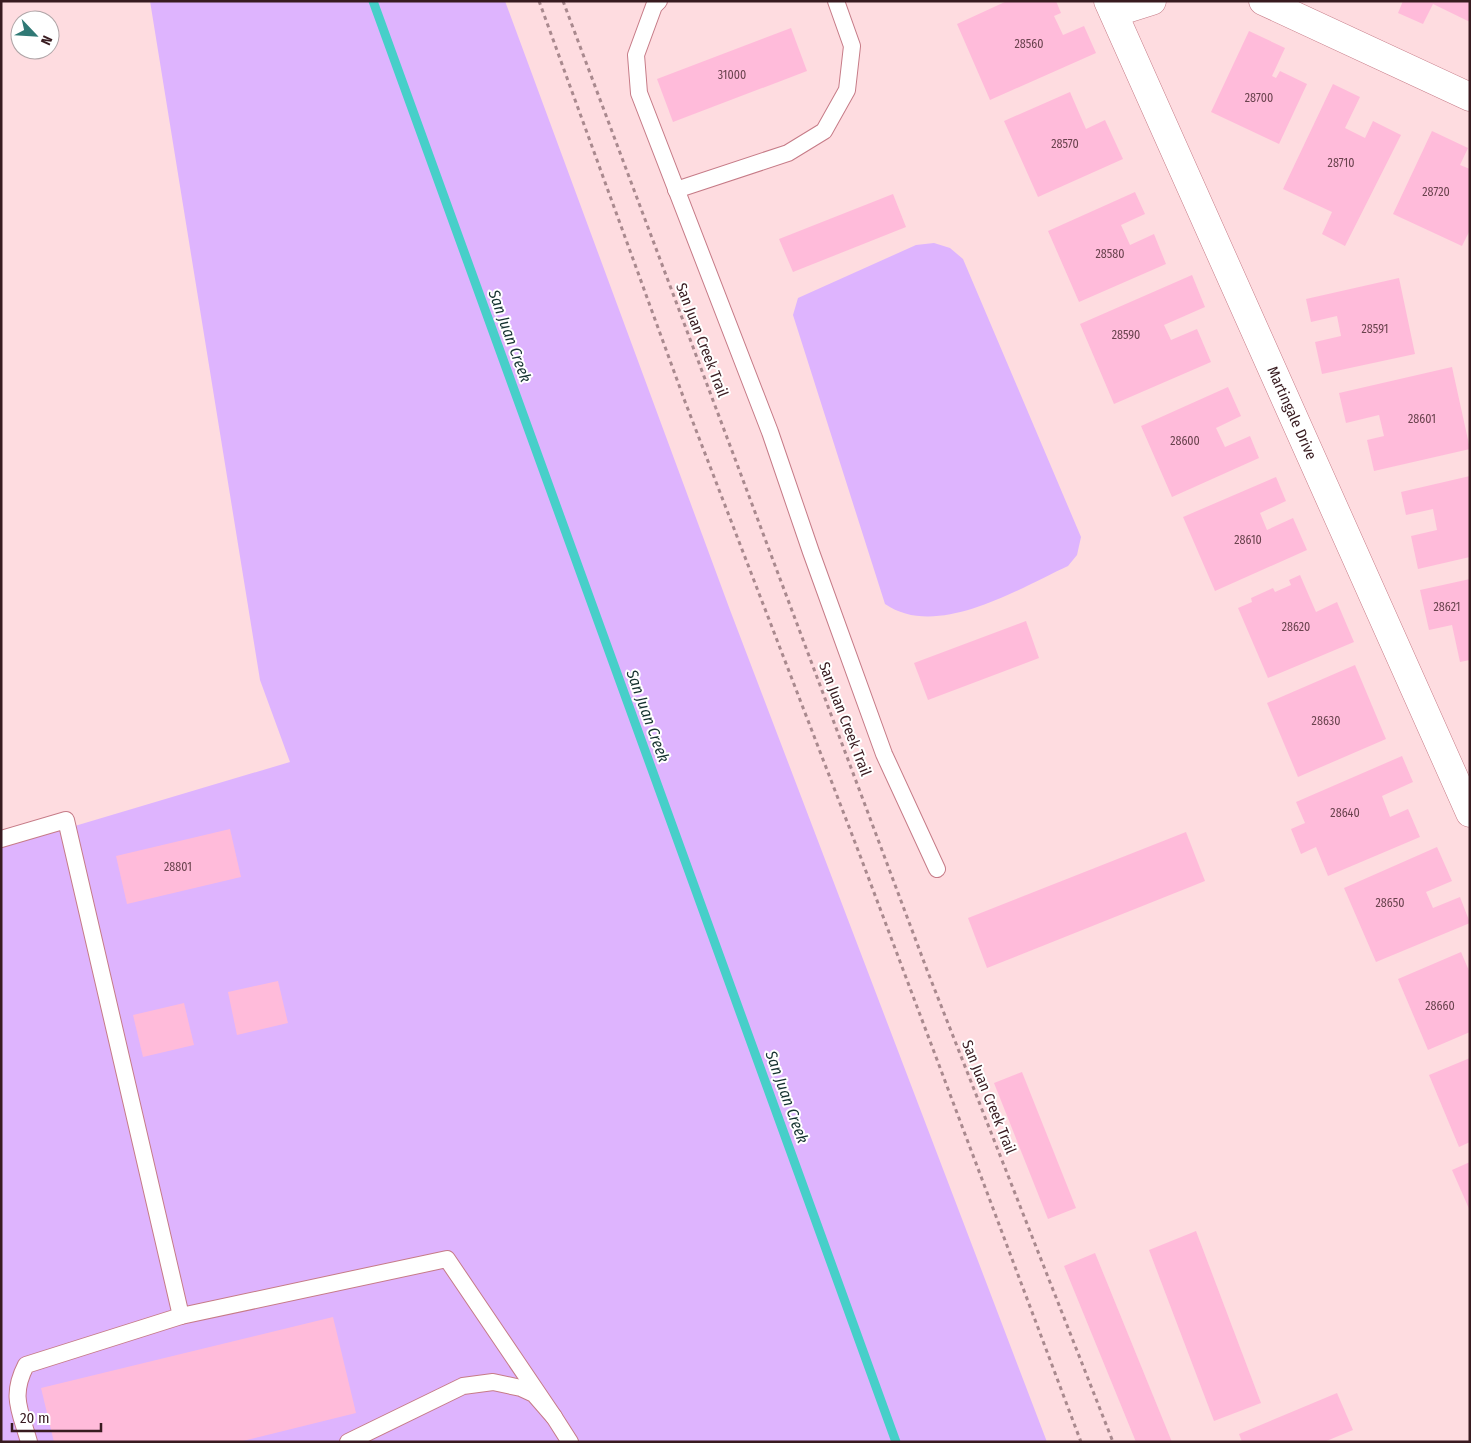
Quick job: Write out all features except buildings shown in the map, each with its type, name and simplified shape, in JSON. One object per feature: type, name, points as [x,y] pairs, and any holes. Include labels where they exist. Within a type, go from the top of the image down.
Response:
[{"type":"street","name":"Martingale Drive","points":[[1152,1],[1111,7],[1470,813]]},
{"type":"street","points":[[1263,1],[1470,97]]},
{"type":"lane","points":[[676,190],[788,153],[824,131],[847,90],[852,46],[836,1]]},
{"type":"lane","points":[[653,3],[636,55],[639,94],[770,432],[810,552],[884,754],[937,869]]},
{"type":"lane","points":[[1,839],[66,820],[181,1316]]},
{"type":"lane","points":[[29,1442],[15,1394],[19,1378],[26,1365],[181,1316],[447,1259],[570,1442]]},
{"type":"lane","points":[[348,1442],[463,1386],[493,1382],[521,1388],[534,1394],[554,1417]]},
{"type":"path","points":[[538,1],[684,399],[861,858],[1081,1442]]},
{"type":"path","name":"San Juan Creek Trail","points":[[563,1],[927,970],[1113,1442]]},
{"type":"shaded area","points":[[150,1],[505,1],[730,610],[1047,1442],[1,1442],[1,848],[290,762],[260,680]]},
{"type":"shaded area","points":[[934,243],[950,248],[963,259],[1081,537],[1077,555],[1068,566],[1002,598],[977,607],[953,614],[928,616],[906,614],[885,604],[793,315],[798,298],[916,245]]},
{"type":"waterway","name":"San Juan Creek","points":[[373,1],[896,1442]]}]
